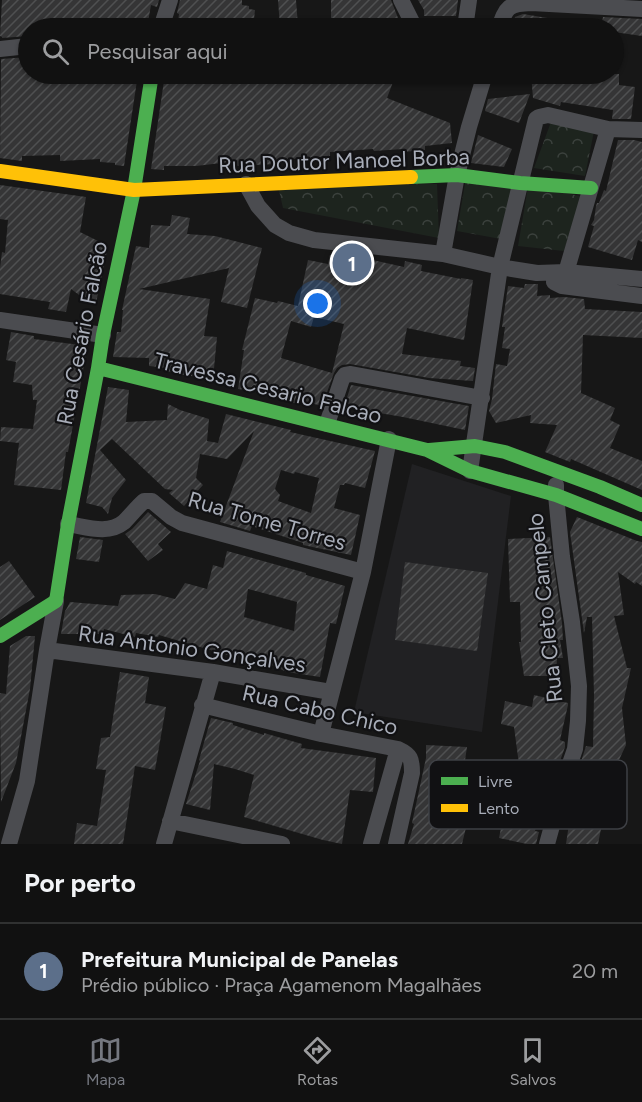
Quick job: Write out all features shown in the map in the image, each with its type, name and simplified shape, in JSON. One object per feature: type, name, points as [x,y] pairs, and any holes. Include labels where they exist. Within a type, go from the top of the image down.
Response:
[{"type":"street","points":[[164,18],[170,0]]},
{"type":"street","points":[[401,0],[410,18]]},
{"type":"street","points":[[466,18],[469,0]]},
{"type":"street","points":[[503,18],[508,9],[515,4],[642,9]]},
{"type":"street","points":[[0,49],[18,47]]},
{"type":"street","name":"Rua Cesário Falcão","points":[[56,601],[103,335],[134,190],[150,84]]},
{"type":"street","points":[[443,254],[457,175],[468,127],[482,84]]},
{"type":"street","points":[[470,471],[501,267],[536,119],[548,115],[608,129],[642,130]]},
{"type":"street","points":[[564,279],[608,129]]},
{"type":"street","name":"Rua Doutor Manoel Borba","points":[[0,171],[134,190],[457,175],[520,183],[591,188]]},
{"type":"street","points":[[246,184],[258,206],[275,225],[289,233],[314,240],[443,254],[642,296]]},
{"type":"street","points":[[564,279],[642,279]]},
{"type":"street","points":[[0,320],[103,335]]},
{"type":"street","name":"Travessa Cesario Falcao","points":[[98,368],[427,450],[470,471],[556,495],[642,529]]},
{"type":"street","points":[[327,424],[345,375],[351,374],[482,398]]},
{"type":"street","points":[[321,734],[363,572],[388,439]]},
{"type":"street","name":"Travessa Cesario Falcao","points":[[427,450],[475,446],[505,452],[642,505]]},
{"type":"street","name":"Rua Cleto Campelo","points":[[557,472],[556,495],[562,557],[579,686],[578,721],[575,749],[571,760]]},
{"type":"street","name":"Rua Tome Torres","points":[[68,524],[107,530],[117,527],[144,501],[152,501],[182,523],[363,572]]},
{"type":"street","points":[[0,636],[56,601]]},
{"type":"street","points":[[9,844],[27,781],[56,601]]},
{"type":"street","name":"Rua Antonio Gonçalves","points":[[47,650],[213,672],[331,692]]},
{"type":"street","points":[[164,844],[213,672]]},
{"type":"street","name":"Rua Cabo Chico","points":[[202,705],[321,734],[398,749],[406,753],[410,757],[412,773],[396,844]]},
{"type":"street","points":[[371,844],[398,749]]},
{"type":"street","points":[[170,821],[282,844]]},
{"type":"street","name":"Rua Cleto Campelo","points":[[547,844],[551,829]]},
{"type":"shaded area","points":[[412,464],[511,496],[482,732],[354,712]]},
{"type":"green space","points":[[551,122],[594,131],[585,176],[534,168]]},
{"type":"green space","points":[[466,178],[513,186],[501,239],[457,231]]},
{"type":"green space","points":[[437,184],[439,238],[283,208],[278,186]]},
{"type":"green space","points":[[528,187],[581,196],[564,251],[518,246]]},
{"type":"building","points":[[2,0],[159,0],[157,7],[151,5],[149,18],[18,18],[18,37],[2,38],[0,36]]},
{"type":"building","points":[[180,0],[242,0],[242,5],[255,10],[254,18],[178,18],[177,13]]},
{"type":"building","points":[[278,0],[296,0],[297,18],[279,18]]},
{"type":"building","points":[[331,0],[391,0],[398,18],[331,18]]},
{"type":"building","points":[[418,0],[458,0],[456,16],[424,16],[424,10]]},
{"type":"building","points":[[523,14],[548,18],[515,18]]},
{"type":"building","points":[[624,18],[642,19],[642,36],[624,33]]},
{"type":"building","points":[[18,58],[18,84],[136,84],[124,166],[100,162],[100,159],[60,161],[60,155],[22,156],[22,161],[0,158],[1,59]]},
{"type":"building","points":[[164,84],[392,84],[387,98],[450,123],[452,143],[425,146],[425,150],[403,152],[403,149],[374,151],[373,149],[330,152],[330,156],[278,160],[279,164],[230,166],[230,162],[196,166],[164,166],[164,170],[151,169]]},
{"type":"building","points":[[532,84],[619,84],[635,87],[631,119],[612,119],[613,110],[561,102],[560,106],[533,98]]},
{"type":"building","points":[[530,94],[519,123],[485,111],[488,99]]},
{"type":"building","points":[[478,135],[512,149],[504,167],[471,163]]},
{"type":"building","points":[[618,140],[642,142],[642,242],[638,240],[632,260],[588,247],[594,226],[591,225],[596,206],[604,190],[606,191]]},
{"type":"building","points":[[0,185],[86,197],[80,232],[108,246],[96,303],[86,300],[71,289],[66,312],[48,309],[50,302],[0,294],[0,268],[2,252],[5,253],[8,220],[0,219]]},
{"type":"building","points":[[172,215],[190,218],[187,234],[215,236],[262,248],[247,308],[221,302],[229,268],[139,289],[210,299],[204,336],[217,337],[213,379],[177,374],[167,371],[167,368],[149,366],[149,358],[113,357],[117,332],[121,332],[122,310],[136,246],[149,248],[151,225],[170,226]]},
{"type":"building","points":[[330,255],[358,262],[359,257],[404,267],[405,261],[422,265],[421,271],[473,280],[464,340],[407,328],[402,354],[461,361],[460,366],[475,368],[473,381],[429,378],[350,364],[337,368],[322,406],[299,400],[298,404],[260,394],[261,392],[238,389],[244,350],[242,350],[255,298],[298,306],[308,260],[328,264]],"holes":[[[314,317],[344,324],[332,373],[281,358],[291,321],[311,327]]]},
{"type":"building","points":[[525,284],[538,284],[537,296],[550,295],[550,298],[584,299],[585,309],[642,312],[642,338],[583,335],[581,393],[615,408],[610,420],[620,425],[610,448],[642,461],[642,490],[571,459],[570,462],[545,452],[557,425],[530,423],[531,415],[496,423],[489,411],[496,364],[507,366],[510,349],[502,348],[505,327],[502,327],[508,286],[524,288]]},
{"type":"building","points":[[11,332],[34,336],[34,339],[88,344],[68,452],[66,452],[61,490],[14,485],[19,443],[0,441],[1,427],[33,429],[37,400],[33,400],[32,385],[13,382],[16,362],[6,360]]},
{"type":"building","points":[[351,385],[469,406],[465,430],[344,407]]},
{"type":"building","points":[[108,387],[129,390],[126,422],[167,420],[168,404],[209,419],[207,441],[218,443],[226,414],[291,430],[290,432],[375,451],[365,488],[345,483],[340,485],[334,508],[360,515],[351,555],[303,545],[303,543],[252,526],[250,531],[220,522],[254,431],[227,459],[200,454],[196,478],[203,485],[184,506],[169,493],[173,490],[165,489],[112,439],[100,450],[126,480],[112,498],[108,514],[102,507],[86,503]],"holes":[[[281,470],[294,474],[295,472],[319,478],[311,513],[278,501],[280,495],[275,489]]]},
{"type":"building","points":[[148,512],[171,532],[158,544],[163,550],[148,561],[125,534]]},
{"type":"building","points":[[577,517],[642,542],[642,586],[618,572],[624,615],[614,616],[627,668],[631,668],[622,708],[626,745],[619,760],[581,760],[586,746],[593,747],[592,617],[587,617],[584,633],[570,532]]},
{"type":"building","points":[[80,537],[103,540],[99,562],[76,559]]},
{"type":"building","points":[[550,537],[562,623],[563,640],[560,640],[563,658],[557,658],[556,676],[524,676],[519,642],[521,642],[520,602],[510,602],[508,539]]},
{"type":"building","points":[[227,551],[345,586],[336,624],[330,623],[320,677],[287,672],[239,651],[238,658],[159,635],[158,637],[136,633],[135,637],[104,629],[103,634],[61,634],[65,611],[70,602],[118,606],[121,595],[155,594],[175,599],[185,583],[207,589],[213,565],[223,568]],"holes":[[[248,589],[297,602],[294,631],[244,617]]]},
{"type":"building","points":[[9,561],[35,597],[0,620],[0,567]]},
{"type":"building","points":[[405,562],[488,573],[477,651],[395,640]]},
{"type":"building","points":[[26,636],[35,636],[30,689],[16,763],[1,802],[0,693],[6,694],[10,646]]},
{"type":"building","points":[[120,672],[149,677],[145,703],[166,707],[155,770],[135,766],[123,844],[74,844],[77,823],[97,826],[106,770],[96,769],[101,738],[110,737]]},
{"type":"building","points":[[534,695],[568,703],[560,740],[565,742],[560,760],[518,760],[514,727],[501,724],[505,701],[532,707]]},
{"type":"building","points":[[211,718],[302,744],[301,748],[376,758],[373,792],[350,790],[342,844],[244,817],[254,775],[235,769],[214,764],[210,810],[186,804]]},
{"type":"building","points":[[426,745],[467,747],[465,760],[429,760],[429,829],[466,829],[462,844],[408,844],[426,758]]},
{"type":"building","points":[[501,829],[535,829],[535,831],[539,832],[536,844],[499,838]]},
{"type":"building","points":[[568,829],[601,829],[598,844],[566,844]]},
{"type":"traffic: fast","points":[[0,636],[56,601],[103,335],[134,190],[150,84]]},
{"type":"traffic: fast","points":[[411,177],[457,175],[520,183],[591,188]]},
{"type":"traffic: fast","points":[[98,368],[427,450],[470,471],[556,495],[642,529]]},
{"type":"traffic: fast","points":[[429,450],[475,446],[505,452],[642,505]]},
{"type":"traffic: slow","points":[[0,171],[134,190],[411,177]]},
{"type":"place","name":"Prefeitura Municipal de Panelas","points":[[352,263]]}]
